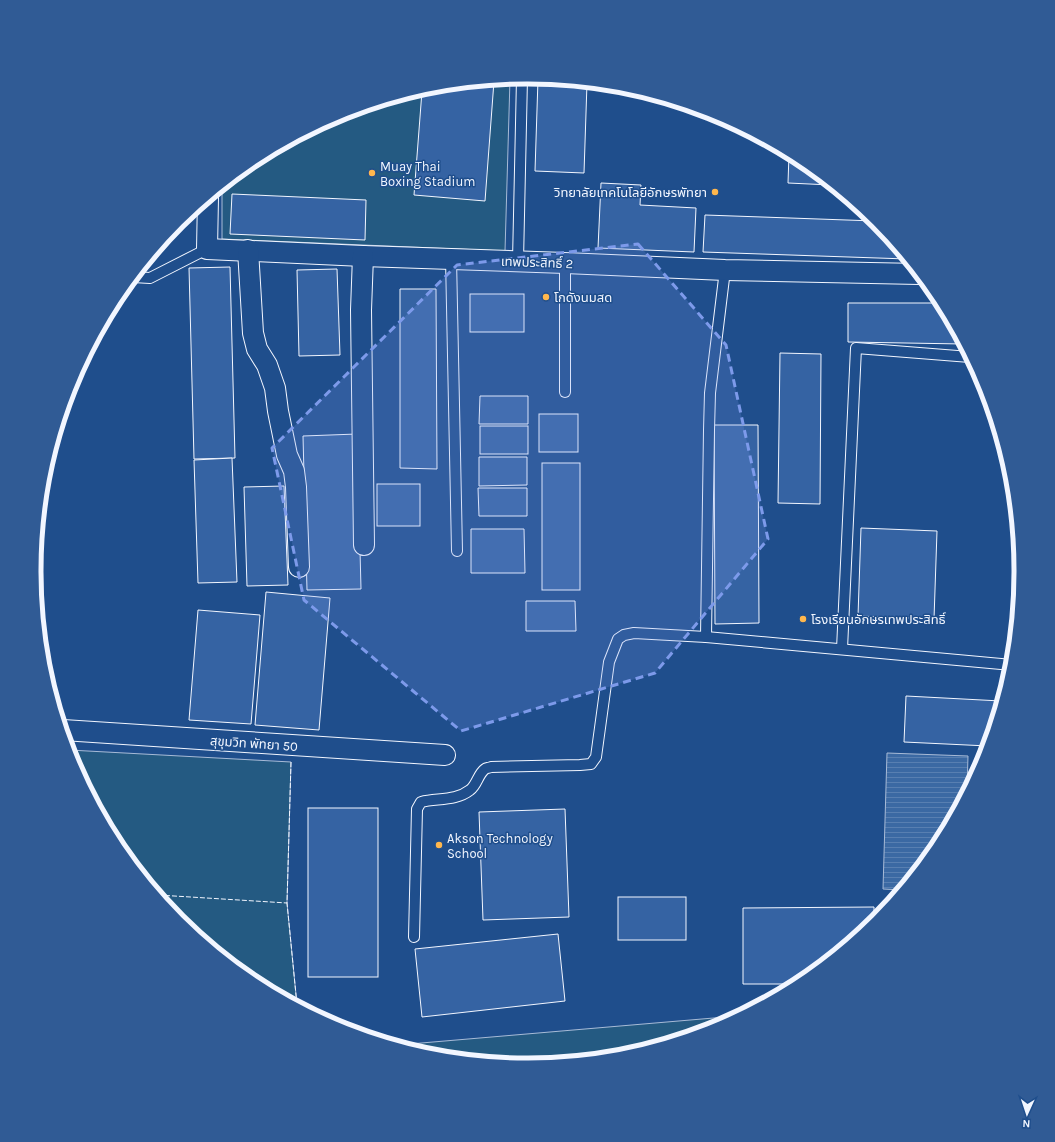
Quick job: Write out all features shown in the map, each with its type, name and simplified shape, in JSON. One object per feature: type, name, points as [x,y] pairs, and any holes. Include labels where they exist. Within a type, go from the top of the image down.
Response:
[{"type":"street","points":[[207,249],[208,204]]},
{"type":"street","name":"เทพประสิทธิ์ 2","points":[[207,249],[363,256],[564,262],[725,270],[912,274]]},
{"type":"street","points":[[248,250],[254,333],[257,348],[267,365],[275,388],[287,455],[294,471],[296,487],[298,567]]},
{"type":"street","points":[[363,256],[361,317],[364,545]]},
{"type":"street","name":"สุขุมวิท พัทยา 50","points":[[68,730],[445,755]]},
{"type":"lane","points":[[518,261],[522,84]]},
{"type":"lane","points":[[140,277],[150,278],[207,249]]},
{"type":"lane","points":[[451,258],[456,551]]},
{"type":"lane","points":[[564,262],[565,392]]},
{"type":"lane","points":[[706,637],[710,393],[725,270]]},
{"type":"lane","points":[[842,649],[856,348],[964,357]]},
{"type":"lane","points":[[414,937],[417,809],[421,802],[462,796],[472,789],[484,770],[490,767],[591,764],[596,757],[608,662],[618,639],[624,635],[634,633],[706,637],[1005,664]]},
{"type":"highlighted area","points":[[638,244],[726,345],[768,539],[655,673],[461,731],[304,600],[272,448],[457,265]]},
{"type":"shaded area","name":"Muay Thai Boxing Stadium","points":[[510,85],[505,251],[222,239],[222,192],[257,166],[312,135],[371,110],[402,101],[464,89]]},
{"type":"shaded area","points":[[76,750],[291,762],[287,903],[296,999],[257,976],[231,957],[183,915],[162,892],[123,841],[106,814],[91,786]]},
{"type":"shaded area","points":[[887,753],[968,756],[967,779],[949,814],[932,841],[895,890],[883,889]]},
{"type":"shaded area","points":[[720,1017],[684,1032],[653,1041],[591,1053],[559,1056],[528,1058],[496,1056],[464,1053],[414,1044]]},
{"type":"building","points":[[538,85],[587,89],[584,173],[535,171]]},
{"type":"building","points":[[494,86],[485,201],[414,195],[422,97],[464,89]]},
{"type":"building","points":[[789,161],[824,185],[788,183]]},
{"type":"building","points":[[601,183],[641,185],[640,205],[696,208],[694,252],[598,248]]},
{"type":"building","points":[[232,194],[366,200],[365,240],[230,234]]},
{"type":"building","points":[[705,215],[865,221],[900,259],[703,252]]},
{"type":"building","points":[[230,267],[235,458],[194,459],[189,268]]},
{"type":"building","points":[[337,269],[340,355],[299,356],[297,270]]},
{"type":"building","points":[[400,289],[436,289],[437,469],[400,468]]},
{"type":"building","points":[[470,294],[524,294],[524,332],[470,332]]},
{"type":"building","points":[[848,303],[933,303],[958,344],[848,342]]},
{"type":"building","points":[[780,353],[821,354],[820,504],[778,503]]},
{"type":"building","points":[[480,396],[528,396],[528,424],[479,424]]},
{"type":"building","points":[[539,414],[578,414],[578,452],[539,452]]},
{"type":"building","points":[[714,425],[758,425],[759,623],[715,624]]},
{"type":"building","points":[[480,426],[528,426],[528,454],[480,454]]},
{"type":"building","points":[[357,434],[361,589],[307,590],[303,436]]},
{"type":"building","points":[[479,457],[527,457],[527,485],[479,486]]},
{"type":"building","points":[[232,458],[237,582],[198,583],[194,460]]},
{"type":"building","points":[[542,463],[580,463],[580,590],[542,590]]},
{"type":"building","points":[[377,484],[420,484],[420,526],[377,526]]},
{"type":"building","points":[[284,486],[288,585],[247,586],[244,487]]},
{"type":"building","points":[[478,488],[527,488],[527,516],[479,516]]},
{"type":"building","points":[[861,528],[937,531],[934,619],[858,616]]},
{"type":"building","points":[[471,529],[524,529],[525,573],[471,573]]},
{"type":"building","points":[[266,592],[330,598],[319,730],[255,725]]},
{"type":"building","points":[[526,601],[575,601],[576,631],[526,631]]},
{"type":"building","points":[[198,610],[260,615],[251,724],[189,720]]},
{"type":"building","points":[[906,696],[996,701],[981,746],[904,742]]},
{"type":"building","points":[[308,808],[378,808],[378,977],[308,977]]},
{"type":"building","points":[[565,809],[569,917],[483,920],[479,812]]},
{"type":"building","points":[[618,897],[686,897],[686,940],[618,940]]},
{"type":"building","points":[[874,907],[874,913],[824,957],[784,984],[743,984],[743,908]]},
{"type":"building","points":[[558,934],[565,1001],[422,1017],[415,949]]},
{"type":"fence","points":[[291,762],[287,903],[296,999]]},
{"type":"fence","points":[[165,895],[287,903]]},
{"type":"place","name":"Muay Thai Boxing Stadium","points":[[372,173]]},
{"type":"place","name":"วิทยาลัยเทคโนโลยีอักษรพัทยา","points":[[715,192]]},
{"type":"place","name":"โกดังนมสด","points":[[546,297]]},
{"type":"place","name":"โรงเรียนอักษรเทพประสิทธิ์","points":[[803,619]]},
{"type":"place","name":"Akson Technology School","points":[[439,845]]}]
